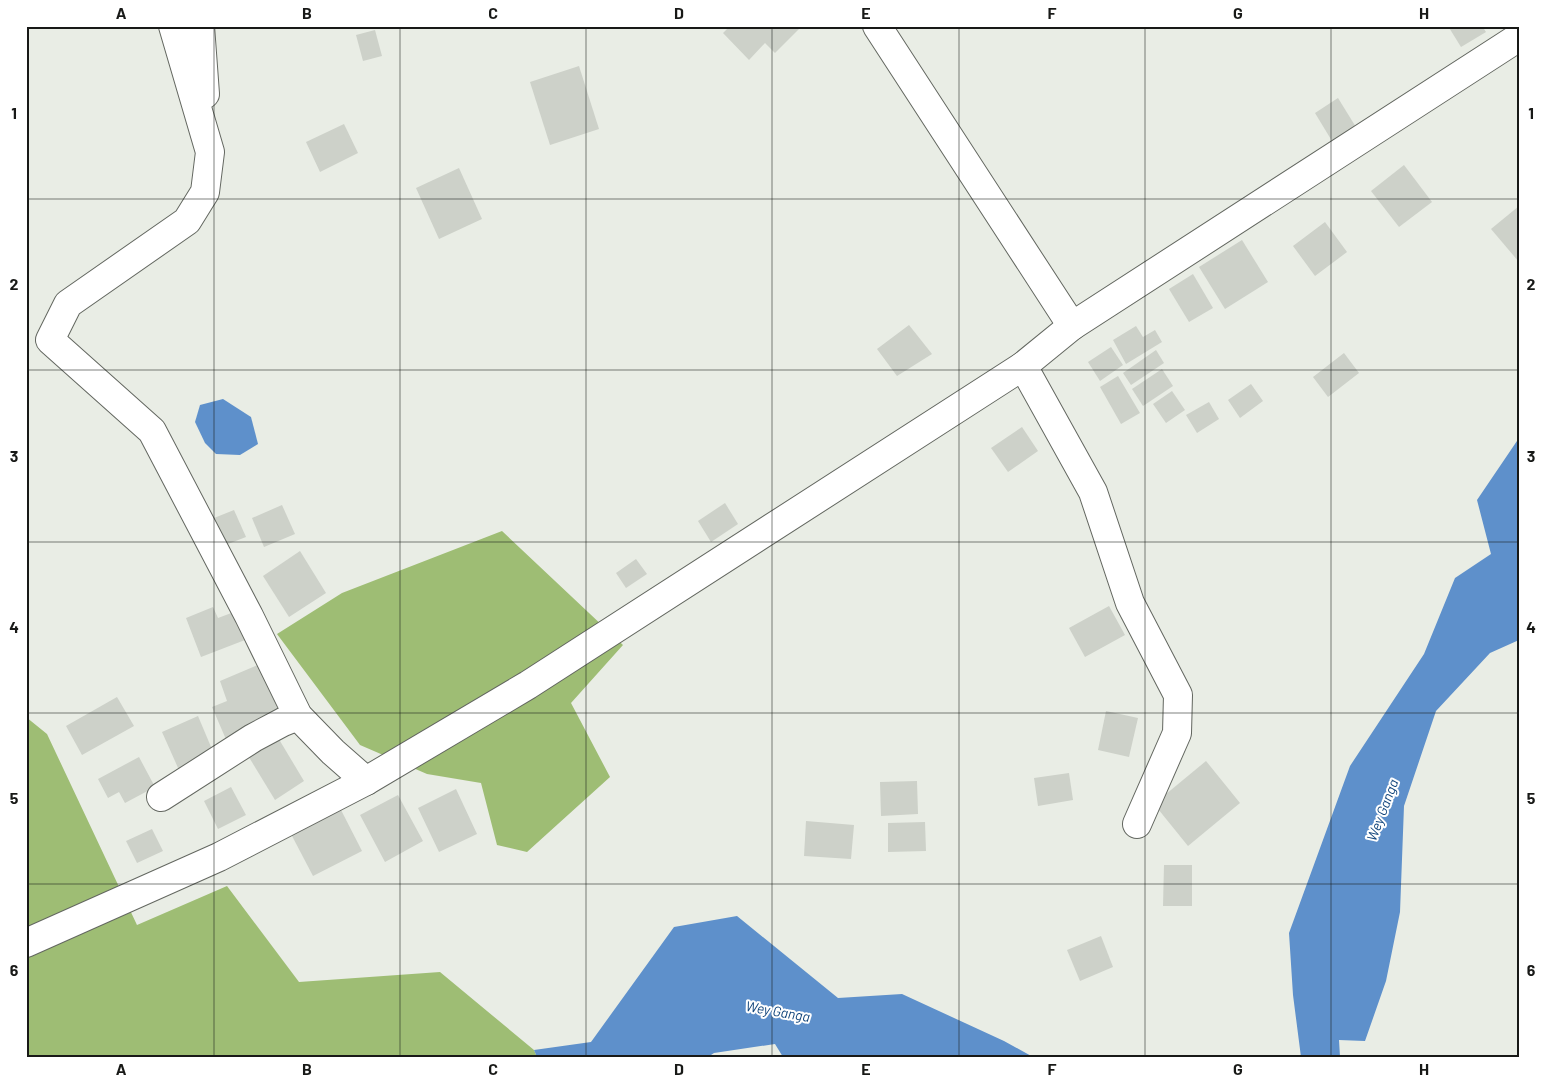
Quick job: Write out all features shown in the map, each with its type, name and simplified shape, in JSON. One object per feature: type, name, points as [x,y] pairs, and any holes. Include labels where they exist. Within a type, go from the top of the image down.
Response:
[{"type":"street","points":[[173,26],[210,152]]},
{"type":"street","points":[[200,26],[210,152],[205,192],[187,221],[68,304],[50,340],[152,431],[249,616],[298,716],[333,752],[366,781]]},
{"type":"street","points":[[877,26],[1072,326]]},
{"type":"street","points":[[26,944],[219,857],[366,781],[528,685],[1023,366],[1072,326],[1519,37]]},
{"type":"street","points":[[1023,366],[1093,492],[1130,603],[1178,695],[1177,733],[1137,824]]},
{"type":"street","points":[[161,797],[253,738],[298,716]]},
{"type":"green space","points":[[502,531],[623,645],[571,703],[610,777],[527,852],[497,845],[481,783],[427,774],[360,745],[277,634],[342,593]]},
{"type":"green space","points":[[26,717],[47,734],[137,925],[227,886],[299,982],[440,972],[534,1050],[537,1057],[26,1057]]},
{"type":"water","points":[[223,399],[251,417],[258,444],[240,455],[216,454],[205,443],[195,422],[200,405]]},
{"type":"water","name":"Wey Ganga","points":[[1519,438],[1519,640],[1490,653],[1436,711],[1404,806],[1400,912],[1386,981],[1365,1041],[1339,1040],[1340,1057],[1301,1057],[1293,995],[1289,933],[1350,766],[1424,654],[1455,578],[1491,554],[1477,500]]},
{"type":"water","name":"Wey Ganga","points":[[737,916],[838,998],[902,994],[1004,1041],[1033,1057],[783,1057],[775,1044],[714,1053],[708,1057],[537,1057],[534,1050],[591,1042],[674,927]]},
{"type":"building","points":[[730,26],[802,26],[775,53],[765,43],[749,60],[723,33]]},
{"type":"building","points":[[1448,26],[1482,26],[1486,32],[1461,47]]},
{"type":"building","points":[[375,30],[382,56],[363,61],[356,35]]},
{"type":"building","points":[[579,66],[599,129],[550,145],[530,82]]},
{"type":"building","points":[[1338,98],[1359,132],[1335,146],[1315,113]]},
{"type":"building","points":[[344,124],[358,153],[320,172],[306,142]]},
{"type":"building","points":[[1404,165],[1432,202],[1399,227],[1371,191]]},
{"type":"building","points":[[459,168],[482,219],[439,239],[416,188]]},
{"type":"building","points":[[1519,206],[1519,262],[1491,229]]},
{"type":"building","points":[[1325,222],[1347,252],[1315,276],[1293,246]]},
{"type":"building","points":[[1242,240],[1268,282],[1225,309],[1199,267]]},
{"type":"building","points":[[1193,274],[1213,308],[1189,322],[1169,289]]},
{"type":"building","points":[[909,325],[932,354],[897,376],[877,349]]},
{"type":"building","points":[[1136,326],[1143,337],[1155,330],[1162,342],[1126,364],[1113,340]]},
{"type":"building","points":[[1111,347],[1123,365],[1100,381],[1088,362]]},
{"type":"building","points":[[1156,350],[1164,363],[1131,385],[1123,373]]},
{"type":"building","points":[[1344,353],[1359,373],[1328,397],[1313,377]]},
{"type":"building","points":[[1162,369],[1173,386],[1143,406],[1132,389]]},
{"type":"building","points":[[1118,376],[1140,413],[1121,424],[1100,387]]},
{"type":"building","points":[[1251,384],[1263,401],[1240,418],[1228,400]]},
{"type":"building","points":[[1172,391],[1185,410],[1166,423],[1153,404]]},
{"type":"building","points":[[1209,402],[1219,419],[1197,433],[1186,415]]},
{"type":"building","points":[[1022,427],[1038,451],[1008,472],[991,448]]},
{"type":"building","points":[[725,503],[738,524],[711,542],[698,521]]},
{"type":"building","points":[[282,505],[295,534],[264,547],[252,518]]},
{"type":"building","points":[[234,510],[246,537],[220,547],[209,520]]},
{"type":"building","points":[[300,551],[326,593],[289,617],[263,576]]},
{"type":"building","points":[[636,559],[647,574],[626,588],[616,573]]},
{"type":"building","points":[[1109,606],[1125,635],[1085,657],[1069,628]]},
{"type":"building","points":[[213,607],[218,618],[234,612],[245,640],[201,657],[186,618]]},
{"type":"building","points":[[260,664],[283,722],[228,744],[212,707],[227,701],[220,681]]},
{"type":"building","points":[[117,697],[134,726],[82,755],[66,726]]},
{"type":"building","points":[[1106,711],[1138,718],[1129,757],[1098,750]]},
{"type":"building","points":[[198,716],[214,754],[179,770],[162,732]]},
{"type":"building","points":[[277,736],[304,781],[275,800],[247,754]]},
{"type":"building","points":[[139,757],[155,787],[125,803],[119,792],[108,798],[98,779]]},
{"type":"building","points":[[1206,761],[1240,803],[1188,846],[1154,804]]},
{"type":"building","points":[[1069,773],[1073,800],[1038,806],[1034,778]]},
{"type":"building","points":[[917,781],[918,814],[881,816],[880,782]]},
{"type":"building","points":[[231,787],[246,815],[218,829],[204,801]]},
{"type":"building","points":[[456,789],[477,834],[439,852],[418,808]]},
{"type":"building","points":[[398,795],[423,841],[385,862],[360,815]]},
{"type":"building","points":[[340,808],[362,851],[313,876],[291,834]]},
{"type":"building","points":[[806,821],[854,825],[851,859],[804,856]]},
{"type":"building","points":[[925,822],[926,851],[888,852],[888,823]]},
{"type":"building","points":[[152,829],[163,851],[137,863],[126,841]]},
{"type":"building","points":[[1164,865],[1192,865],[1192,906],[1163,906]]},
{"type":"building","points":[[1101,936],[1113,967],[1080,981],[1067,950]]}]
